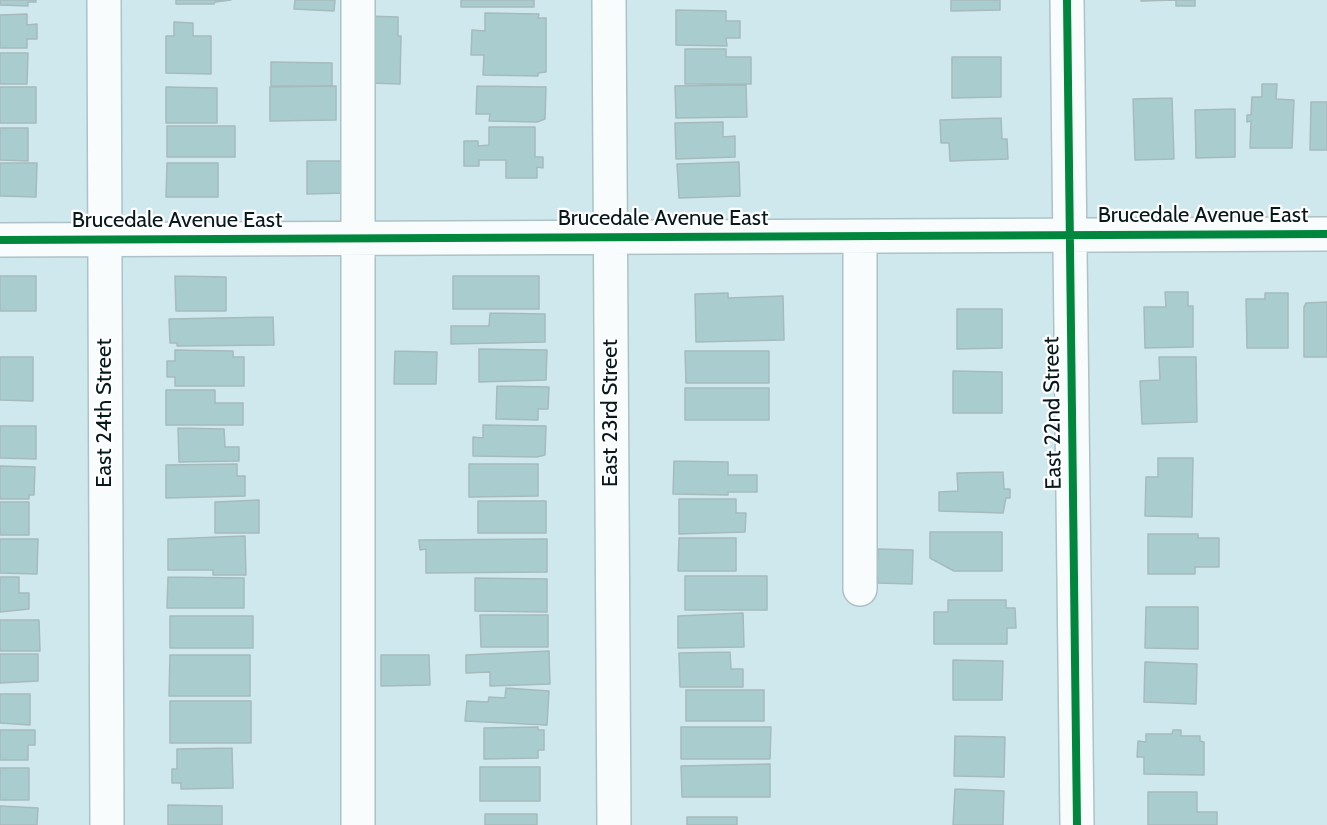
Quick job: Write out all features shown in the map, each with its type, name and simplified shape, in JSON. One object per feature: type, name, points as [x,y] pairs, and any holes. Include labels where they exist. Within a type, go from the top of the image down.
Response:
[{"type":"street","name":"East 24th Street","points":[[104,0],[106,825]]},
{"type":"street","points":[[358,0],[358,825]]},
{"type":"street","name":"East 23rd Street","points":[[609,0],[614,825]]},
{"type":"street","name":"East 22nd Street","points":[[1067,0],[1077,825]]},
{"type":"street","name":"Brucedale Avenue East","points":[[0,240],[1327,234]]},
{"type":"street","points":[[860,237],[860,589]]},
{"type":"building","points":[[0,0],[36,0],[36,2],[28,2],[28,6],[0,5]]},
{"type":"building","points":[[176,0],[231,0],[214,4],[176,4]]},
{"type":"building","points":[[295,0],[335,0],[334,11],[294,9]]},
{"type":"building","points":[[461,0],[534,0],[534,7],[461,7]]},
{"type":"building","points":[[951,0],[1000,0],[1000,10],[951,11]]},
{"type":"building","points":[[1176,0],[1195,0],[1195,6],[1176,6]]},
{"type":"building","points":[[676,10],[726,11],[726,21],[740,21],[740,38],[726,38],[727,46],[676,45]]},
{"type":"building","points":[[485,13],[539,14],[538,18],[546,18],[546,72],[538,73],[538,76],[483,75],[484,55],[471,55],[472,30],[485,31]]},
{"type":"building","points":[[27,14],[27,25],[37,24],[37,39],[27,39],[27,48],[0,48],[0,15]]},
{"type":"building","points":[[367,16],[398,17],[398,36],[401,36],[400,84],[370,83]]},
{"type":"building","points":[[174,22],[193,23],[193,36],[211,36],[211,74],[166,73],[166,36],[174,36]]},
{"type":"building","points":[[685,49],[726,49],[726,57],[751,57],[751,84],[685,84]]},
{"type":"building","points":[[0,53],[28,53],[27,84],[0,84]]},
{"type":"building","points":[[952,57],[1001,57],[1001,97],[952,98]]},
{"type":"building","points":[[271,62],[332,63],[332,86],[271,86]]},
{"type":"building","points":[[1262,84],[1277,84],[1276,99],[1294,100],[1292,148],[1250,148],[1251,121],[1247,122],[1247,115],[1251,115],[1252,97],[1262,97]]},
{"type":"building","points":[[746,85],[747,117],[676,118],[675,86]]},
{"type":"building","points":[[336,86],[336,120],[270,121],[270,87]]},
{"type":"building","points":[[477,86],[546,87],[545,119],[537,122],[489,121],[490,114],[476,114]]},
{"type":"building","points":[[0,87],[36,87],[36,123],[0,123]]},
{"type":"building","points":[[166,87],[217,88],[217,123],[166,123]]},
{"type":"building","points":[[1172,98],[1174,159],[1135,160],[1133,99]]},
{"type":"building","points":[[1311,102],[1327,102],[1327,150],[1310,150]]},
{"type":"building","points":[[1235,109],[1235,157],[1196,158],[1195,110]]},
{"type":"building","points":[[1001,118],[1002,139],[1007,139],[1008,159],[950,161],[949,143],[941,143],[940,120]]},
{"type":"building","points":[[723,122],[723,137],[735,136],[735,157],[676,159],[675,123]]},
{"type":"building","points":[[167,126],[235,126],[235,157],[167,157]]},
{"type":"building","points":[[489,127],[535,127],[535,157],[543,157],[543,168],[537,167],[537,178],[506,178],[506,160],[479,160],[479,166],[464,166],[464,141],[478,141],[478,146],[489,145]]},
{"type":"building","points":[[0,128],[28,128],[28,161],[0,160]]},
{"type":"building","points":[[307,161],[347,161],[347,193],[307,194]]},
{"type":"building","points":[[739,162],[740,196],[679,198],[677,164]]},
{"type":"building","points":[[0,163],[37,163],[36,197],[0,196]]},
{"type":"building","points":[[167,163],[218,163],[218,197],[166,197]]},
{"type":"building","points":[[0,276],[36,276],[36,311],[0,311]]},
{"type":"building","points":[[175,276],[226,277],[226,311],[176,311]]},
{"type":"building","points":[[453,276],[539,276],[539,309],[453,309]]},
{"type":"building","points":[[1165,292],[1188,292],[1188,306],[1193,306],[1193,347],[1145,348],[1144,307],[1166,307]]},
{"type":"building","points":[[728,293],[728,298],[783,296],[784,340],[696,342],[695,294]]},
{"type":"building","points":[[1265,293],[1288,293],[1288,348],[1247,348],[1246,299],[1265,299]]},
{"type":"building","points":[[1327,302],[1327,357],[1304,357],[1304,307],[1306,303]]},
{"type":"building","points":[[957,309],[1002,309],[1002,348],[957,349]]},
{"type":"building","points":[[490,313],[545,314],[545,342],[451,344],[451,326],[489,326]]},
{"type":"building","points":[[273,317],[274,345],[177,346],[177,343],[170,343],[169,319]]},
{"type":"building","points":[[479,349],[547,350],[546,380],[479,382]]},
{"type":"building","points":[[175,350],[233,351],[233,357],[244,357],[244,386],[175,386],[175,377],[167,377],[167,361],[175,361]]},
{"type":"building","points":[[395,351],[437,352],[436,384],[394,384]]},
{"type":"building","points":[[685,351],[769,351],[769,383],[686,383]]},
{"type":"building","points":[[0,357],[33,357],[33,401],[0,400]]},
{"type":"building","points":[[1159,357],[1196,357],[1197,422],[1142,424],[1140,381],[1160,380]]},
{"type":"building","points":[[953,371],[1002,372],[1002,413],[953,413]]},
{"type":"building","points":[[497,386],[549,387],[548,409],[538,409],[538,420],[496,419]]},
{"type":"building","points":[[685,388],[769,388],[769,420],[685,420]]},
{"type":"building","points":[[166,390],[215,390],[215,403],[243,403],[243,425],[166,425]]},
{"type":"building","points":[[483,425],[546,426],[545,455],[537,457],[473,456],[473,437],[483,438]]},
{"type":"building","points":[[0,426],[36,426],[36,459],[0,458]]},
{"type":"building","points":[[178,428],[224,429],[225,447],[239,447],[239,461],[179,462]]},
{"type":"building","points":[[1158,458],[1193,458],[1192,517],[1145,516],[1146,477],[1158,477]]},
{"type":"building","points":[[674,461],[728,462],[728,475],[757,475],[757,492],[728,492],[728,495],[673,494]]},
{"type":"building","points":[[237,464],[237,476],[245,476],[245,496],[166,498],[166,465]]},
{"type":"building","points":[[469,464],[538,464],[538,496],[469,497]]},
{"type":"building","points":[[0,466],[35,467],[34,495],[29,495],[29,499],[0,499]]},
{"type":"building","points":[[1003,472],[1004,489],[1010,489],[1010,498],[1006,498],[1003,513],[939,511],[939,492],[958,491],[957,473]]},
{"type":"building","points":[[679,499],[736,499],[736,513],[746,513],[745,532],[679,534]]},
{"type":"building","points":[[259,500],[259,533],[215,533],[215,502]]},
{"type":"building","points":[[478,501],[546,501],[546,533],[478,533]]},
{"type":"building","points":[[0,502],[29,502],[29,535],[0,535]]},
{"type":"building","points":[[930,532],[1002,532],[1002,571],[954,571],[930,558]]},
{"type":"building","points":[[1148,534],[1198,534],[1198,538],[1219,538],[1219,567],[1195,567],[1195,574],[1148,574]]},
{"type":"building","points":[[245,536],[246,575],[213,575],[213,570],[168,570],[168,539]]},
{"type":"building","points":[[679,538],[736,538],[736,571],[678,571]]},
{"type":"building","points":[[0,539],[38,539],[37,574],[0,573]]},
{"type":"building","points":[[547,539],[547,572],[426,573],[426,549],[420,550],[419,540]]},
{"type":"building","points":[[878,549],[913,550],[912,584],[878,583],[878,577],[867,577],[867,558],[878,559]]},
{"type":"building","points":[[685,576],[767,576],[767,610],[685,610]]},
{"type":"building","points":[[0,577],[19,577],[19,593],[29,593],[29,609],[0,612]]},
{"type":"building","points":[[168,577],[244,578],[244,608],[167,608]]},
{"type":"building","points":[[475,578],[547,579],[547,612],[475,611]]},
{"type":"building","points":[[948,600],[1006,600],[1006,608],[1015,608],[1016,628],[1007,628],[1007,644],[934,644],[934,612],[948,612]]},
{"type":"building","points":[[1146,607],[1198,607],[1198,649],[1145,648]]},
{"type":"building","points":[[743,613],[744,647],[678,648],[678,616]]},
{"type":"building","points":[[480,615],[548,615],[548,647],[481,647]]},
{"type":"building","points":[[170,616],[253,616],[253,648],[170,648]]},
{"type":"building","points":[[0,620],[39,620],[40,651],[0,651]]},
{"type":"building","points":[[549,651],[550,684],[490,686],[490,672],[466,673],[466,655]]},
{"type":"building","points":[[730,652],[731,669],[743,669],[743,687],[680,687],[679,653]]},
{"type":"building","points":[[0,654],[38,654],[38,681],[0,683]]},
{"type":"building","points":[[170,655],[250,655],[250,696],[169,696]]},
{"type":"building","points":[[381,655],[429,655],[430,685],[381,686]]},
{"type":"building","points":[[953,660],[1003,661],[1002,700],[953,700]]},
{"type":"building","points":[[1145,662],[1197,664],[1196,704],[1144,702]]},
{"type":"building","points":[[506,688],[549,691],[547,725],[465,721],[467,701],[488,702],[489,697],[505,698]]},
{"type":"building","points":[[686,690],[764,690],[764,721],[686,721]]},
{"type":"building","points":[[0,694],[30,694],[30,725],[0,723]]},
{"type":"building","points":[[170,701],[251,701],[251,743],[170,743]]},
{"type":"building","points":[[538,727],[538,730],[544,730],[544,750],[538,750],[538,758],[484,759],[484,728]]},
{"type":"building","points":[[681,727],[771,727],[770,759],[681,759]]},
{"type":"building","points":[[0,730],[35,730],[35,745],[28,745],[28,760],[0,760]]},
{"type":"building","points":[[1173,730],[1181,730],[1181,736],[1200,736],[1200,741],[1204,742],[1204,775],[1144,774],[1144,757],[1137,757],[1138,741],[1146,742],[1146,734],[1172,734]]},
{"type":"building","points":[[955,736],[1005,737],[1004,777],[954,776]]},
{"type":"building","points":[[232,748],[233,788],[181,789],[181,783],[172,783],[172,769],[177,769],[177,749]]},
{"type":"building","points":[[770,764],[770,797],[682,797],[681,766]]},
{"type":"building","points":[[480,767],[540,767],[540,801],[480,801]]},
{"type":"building","points":[[0,768],[29,768],[29,800],[0,800]]},
{"type":"building","points":[[955,789],[1004,791],[1003,825],[953,825]]},
{"type":"building","points":[[1148,792],[1197,792],[1197,812],[1217,812],[1217,825],[1148,825]]},
{"type":"building","points":[[168,805],[222,806],[222,825],[168,825]]},
{"type":"building","points":[[0,806],[38,808],[37,825],[0,825]]},
{"type":"building","points":[[485,814],[537,814],[537,825],[485,825]]},
{"type":"building","points":[[687,817],[737,817],[737,825],[687,825]]},
{"type":"cycle path","points":[[1067,0],[1077,825]]},
{"type":"cycle path","points":[[0,240],[1327,234]]}]
